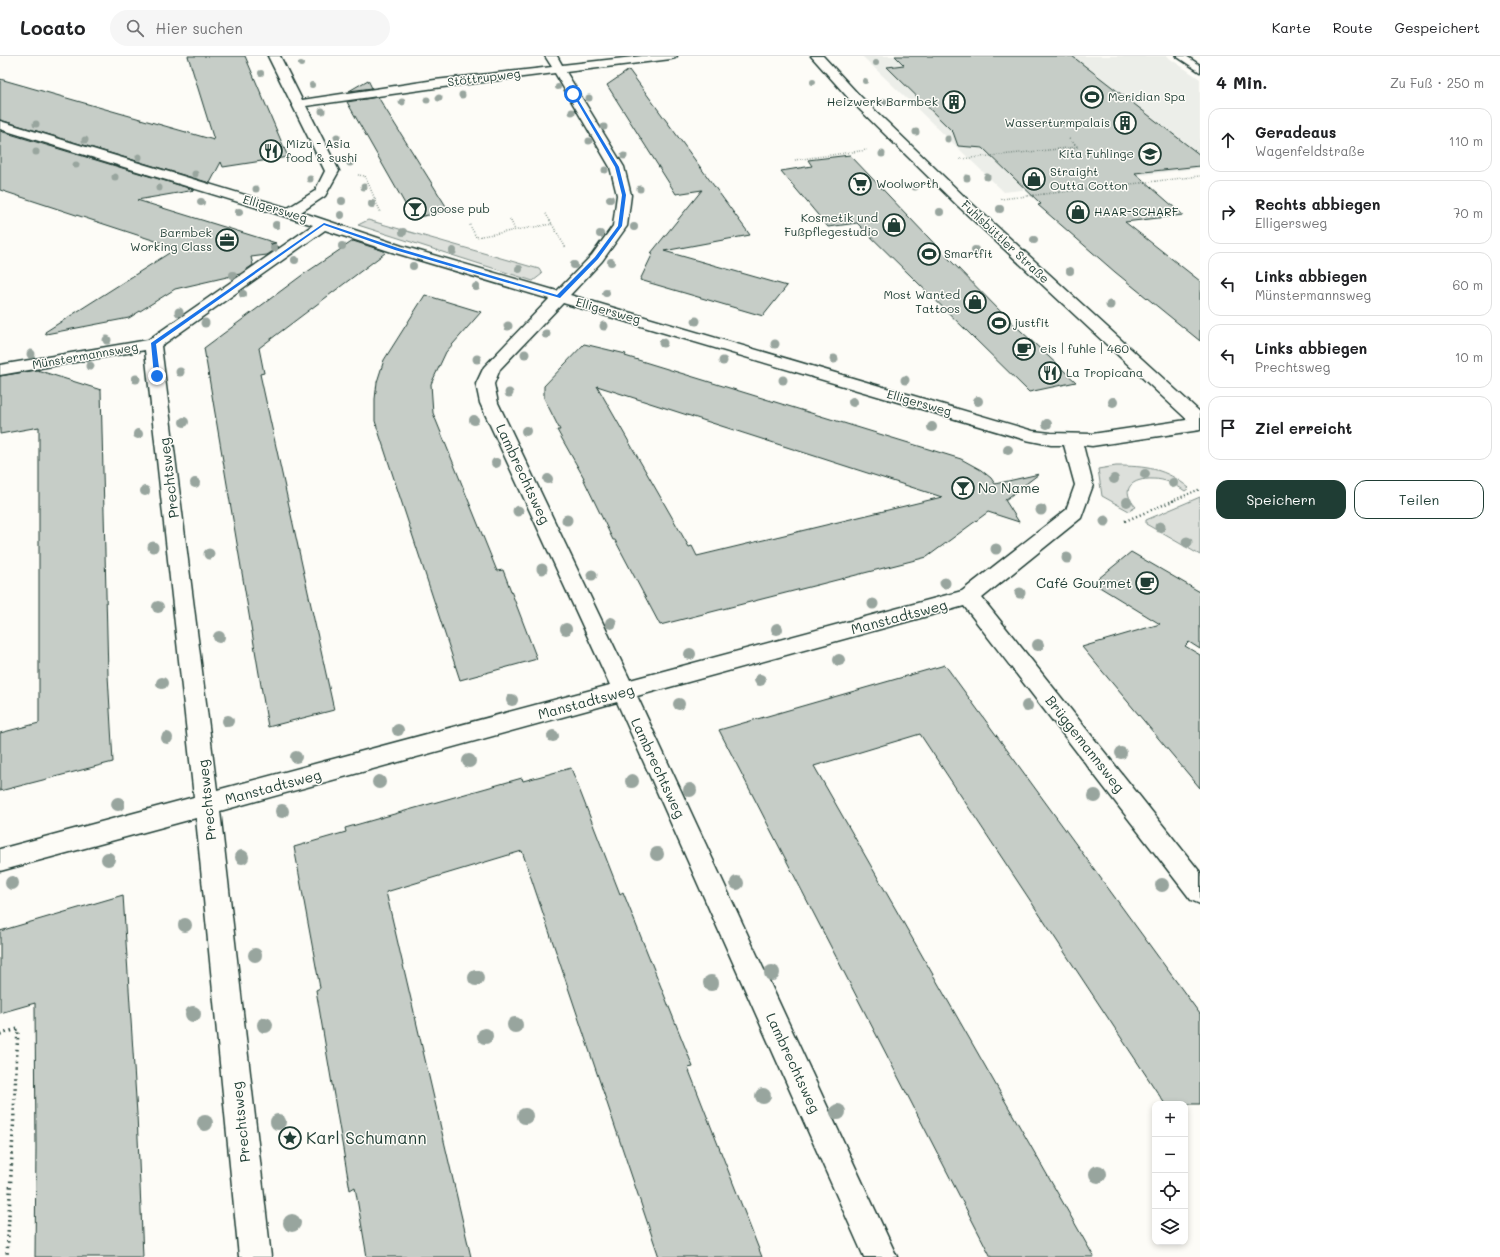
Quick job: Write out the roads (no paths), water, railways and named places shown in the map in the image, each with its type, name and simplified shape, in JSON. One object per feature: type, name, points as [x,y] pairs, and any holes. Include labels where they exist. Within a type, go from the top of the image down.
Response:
[{"type":"street","points":[[274,56],[332,171],[320,193],[290,213]]},
{"type":"street","name":"Lambrechtsweg","points":[[551,56],[617,167],[624,195],[620,226],[597,258],[492,367],[485,384],[489,403],[624,692],[881,1257]]},
{"type":"street","name":"Stöttrupweg","points":[[298,104],[435,84],[671,56]]},
{"type":"street","name":"Fuhlsbüttler Straße","points":[[817,56],[855,98],[963,203],[1200,423]]},
{"type":"street","name":"Elligersweg","points":[[0,125],[290,213],[397,249],[1032,436],[1072,440],[1105,439],[1200,423]]},
{"type":"street","name":"Münstermannsweg","points":[[0,370],[153,344],[324,224]]},
{"type":"street","name":"Prechtsweg","points":[[153,344],[208,805],[255,1257]]},
{"type":"street","name":"Manstadtsweg","points":[[0,860],[208,805],[969,597],[1074,513],[1084,486],[1072,440]]},
{"type":"street","name":"Brüggemannsweg","points":[[969,597],[1200,892]]},
{"type":"lane","points":[[1180,56],[1200,69]]},
{"type":"place","name":"Meridian Spa","points":[[1092,97]]},
{"type":"place","name":"Heizwerk Barmbek","points":[[954,102]]},
{"type":"place","name":"Wasserturmpalais","points":[[1125,123]]},
{"type":"place","name":"Mizu - Asia food & sushi","points":[[271,151]]},
{"type":"place","name":"Kita Fuhlinge","points":[[1150,154]]},
{"type":"place","name":"Straight Outta Cotton","points":[[1034,179]]},
{"type":"place","name":"Woolworth","points":[[860,184]]},
{"type":"place","name":"goose pub","points":[[415,209]]},
{"type":"place","name":"HAAR-SCHARF","points":[[1078,212]]},
{"type":"place","name":"Kosmetik und Fußpflegestudio","points":[[894,225]]},
{"type":"place","name":"Barmbek Working Class","points":[[227,240]]},
{"type":"place","name":"Smartfit","points":[[929,254]]},
{"type":"place","name":"Most Wanted Tattoos","points":[[975,302]]},
{"type":"place","name":"justfit","points":[[999,323]]},
{"type":"place","name":"eis | fuhle | 460","points":[[1024,349]]},
{"type":"place","name":"La Tropicana","points":[[1050,373]]},
{"type":"place","name":"No Name","points":[[963,488]]},
{"type":"place","name":"Café Gourmet","points":[[1147,583]]},
{"type":"place","name":"Karl Schumann","points":[[290,1138]]}]
